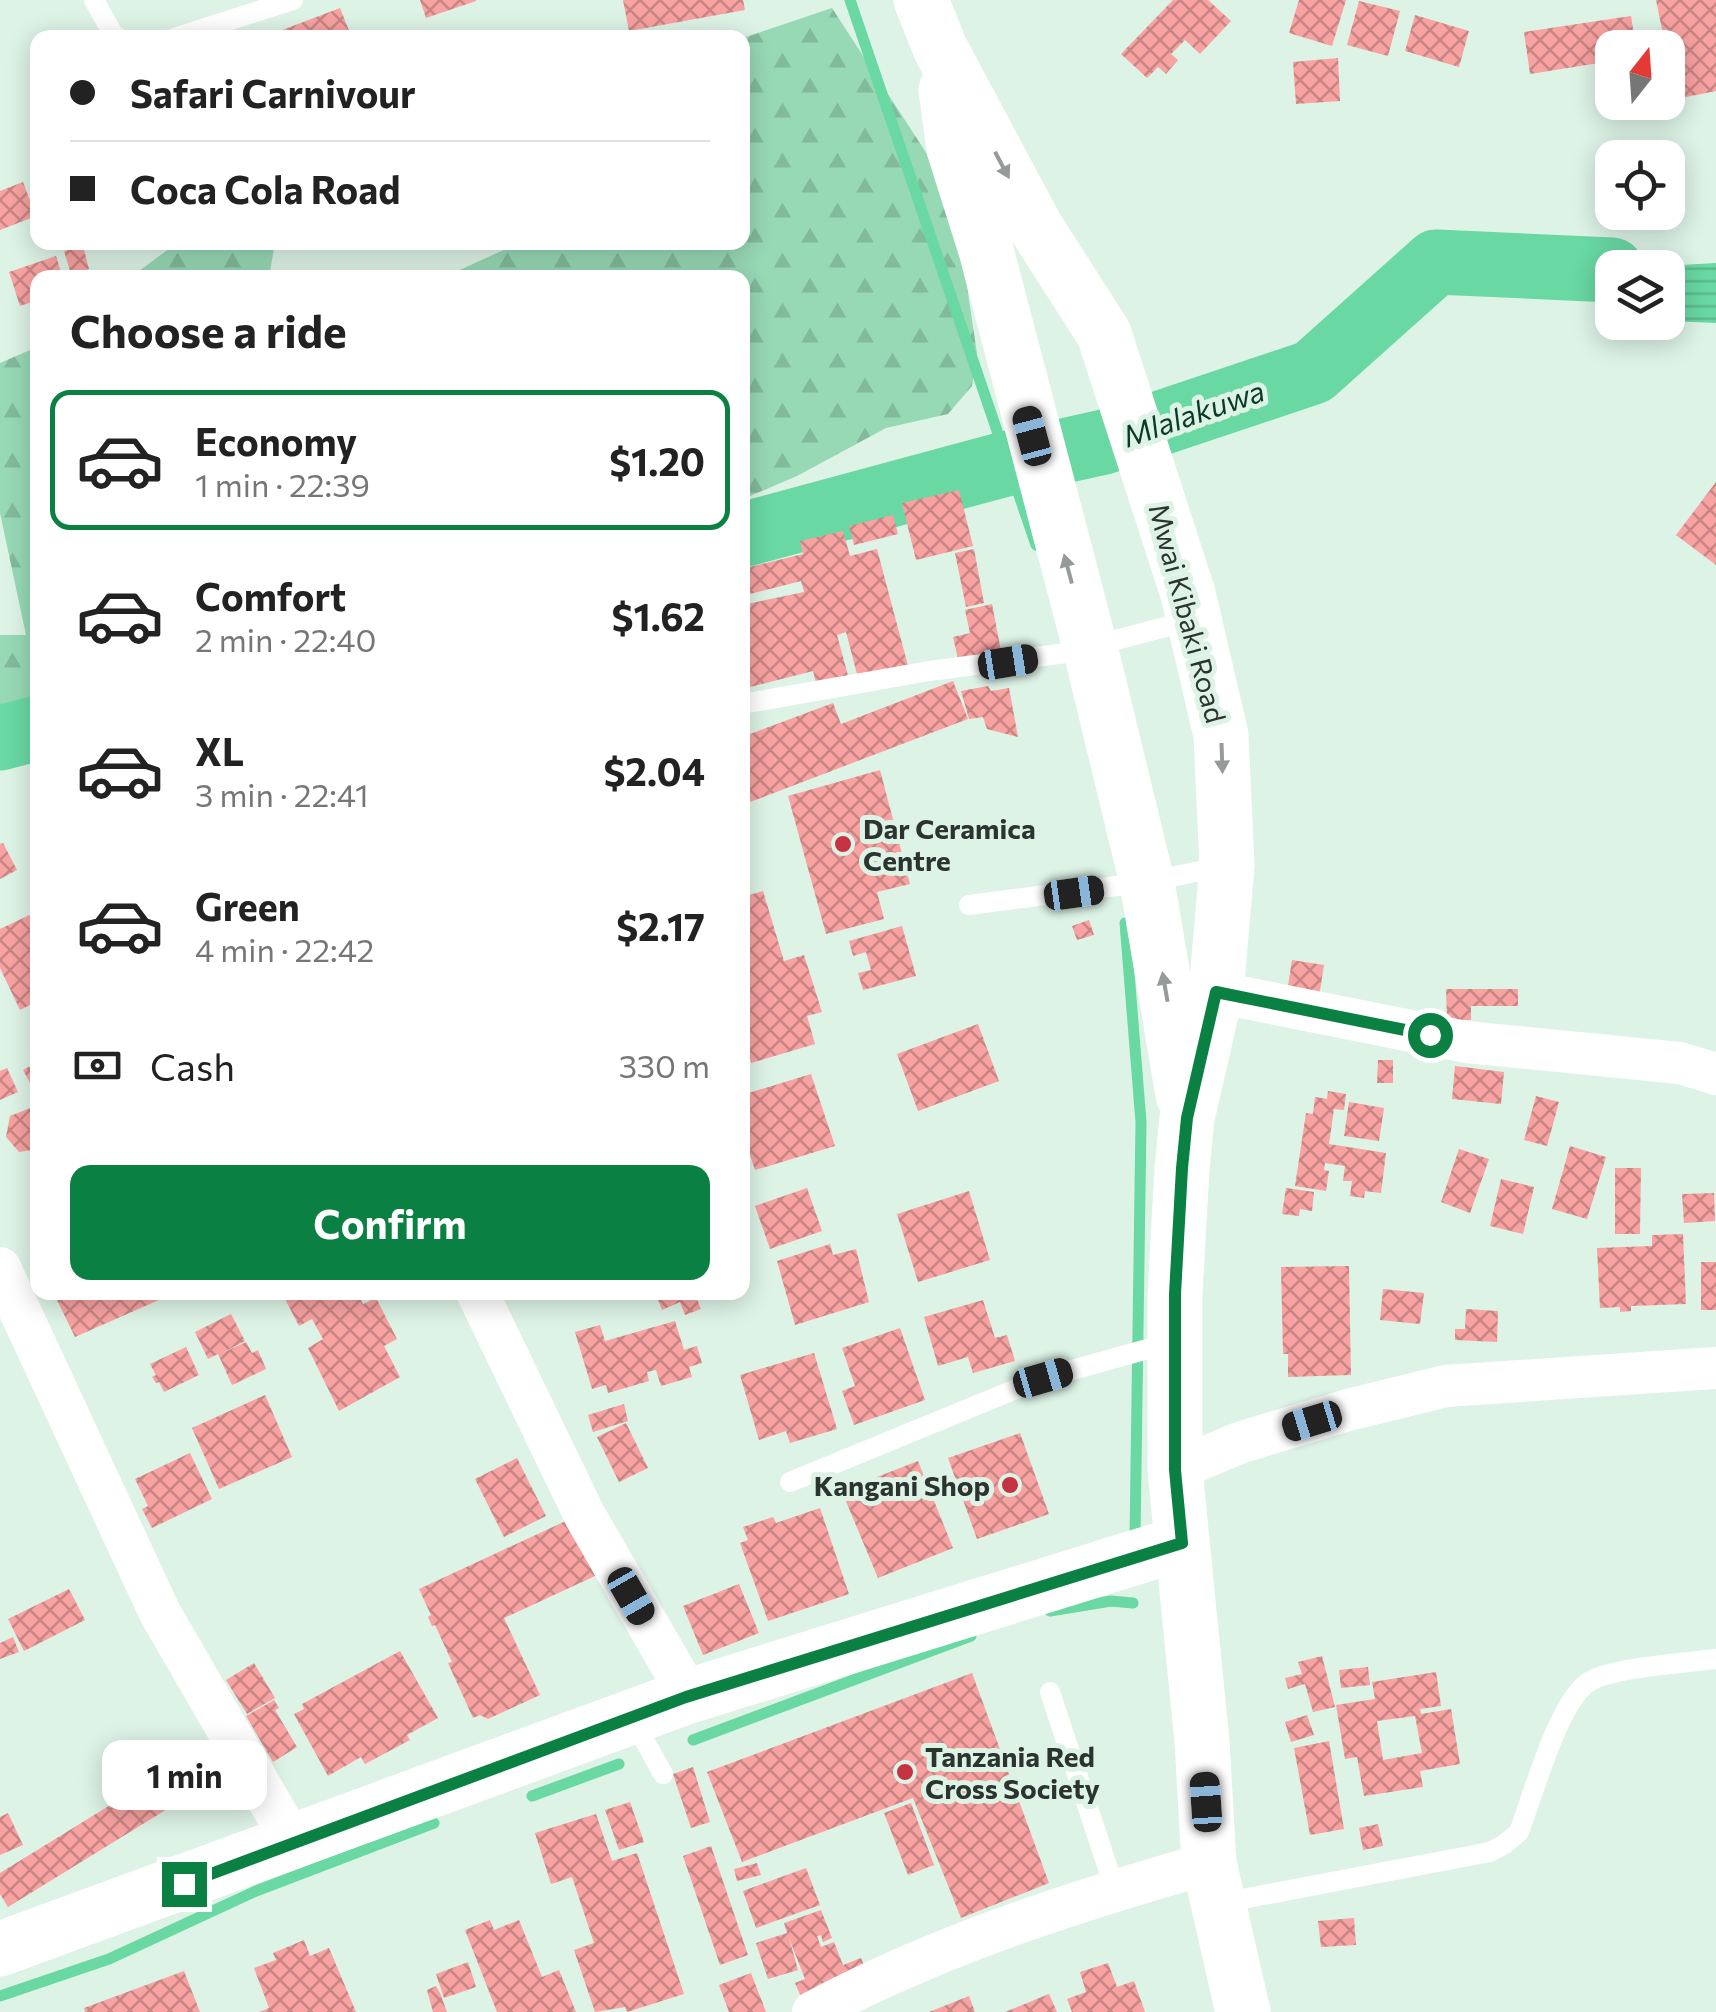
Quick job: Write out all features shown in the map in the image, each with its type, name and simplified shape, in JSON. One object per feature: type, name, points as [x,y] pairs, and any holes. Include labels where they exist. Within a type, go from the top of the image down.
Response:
[{"type":"main road","name":"Mwai Kibaki Road","points":[[931,24],[1035,226],[1104,334],[1195,619],[1221,735],[1227,866],[1216,992],[1187,1118],[1182,1168],[1175,1470],[1214,1883],[1243,2012]]},
{"type":"main road","name":"Mwai Kibaki Road","points":[[931,24],[954,149],[986,250],[1147,882],[1187,1118]]},
{"type":"main road","points":[[0,1949],[686,1697],[1182,1543]]},
{"type":"street","points":[[1216,992],[1466,1042],[1680,1064],[1716,1074]]},
{"type":"street","points":[[0,1268],[160,1613],[294,1844]]},
{"type":"street","points":[[481,1300],[585,1516],[680,1680],[686,1697]]},
{"type":"street","points":[[1175,1470],[1239,1443],[1446,1386],[1716,1368]]},
{"type":"street","points":[[813,2012],[912,1963],[1012,1923],[1115,1890],[1214,1883]]},
{"type":"lane","points":[[94,0],[111,30]]},
{"type":"lane","points":[[199,30],[292,0]]},
{"type":"lane","points":[[750,703],[1090,647],[1195,619]]},
{"type":"lane","points":[[969,905],[1147,882],[1227,866]]},
{"type":"lane","points":[[790,1482],[1043,1378],[1175,1341]]},
{"type":"lane","points":[[1214,1883],[1461,1860],[1506,1844],[1519,1832],[1568,1704],[1588,1682],[1614,1672],[1716,1658]]},
{"type":"lane","points":[[1050,1692],[1115,1890]]},
{"type":"lane","points":[[630,1717],[663,1774]]},
{"type":"green space","points":[[832,8],[953,194],[977,353],[972,386],[948,414],[886,428],[797,476],[750,496],[750,270],[460,270],[504,250],[750,250],[750,36]]},
{"type":"green space","points":[[167,250],[274,250],[270,270],[140,270]]},
{"type":"green space","points":[[30,350],[30,754],[0,763],[0,635],[26,635],[0,513],[0,363]]},
{"type":"shaded area","points":[[1716,263],[1716,323],[1685,322],[1685,265]]},
{"type":"shaded area","points":[[1595,271],[1595,296],[1540,276]]},
{"type":"building","points":[[420,0],[476,0],[476,1],[426,18]]},
{"type":"building","points":[[623,0],[743,0],[745,10],[629,30]]},
{"type":"building","points":[[1173,0],[1208,0],[1231,21],[1200,54],[1185,40],[1171,54],[1178,60],[1166,74],[1158,67],[1147,78],[1121,54]]},
{"type":"building","points":[[1299,0],[1346,0],[1332,46],[1289,33]]},
{"type":"building","points":[[1656,0],[1716,0],[1716,91],[1685,97],[1685,30],[1662,30]]},
{"type":"building","points":[[1359,1],[1400,11],[1388,56],[1347,45]]},
{"type":"building","points":[[340,8],[349,30],[282,30]]},
{"type":"building","points":[[1415,15],[1469,31],[1459,67],[1405,51]]},
{"type":"building","points":[[1631,16],[1633,30],[1595,30],[1595,64],[1530,74],[1524,32]]},
{"type":"building","points":[[1338,58],[1340,101],[1296,104],[1293,62]]},
{"type":"building","points":[[23,182],[30,200],[30,218],[0,230],[0,191]]},
{"type":"building","points":[[84,250],[89,269],[70,270],[64,251]]},
{"type":"building","points":[[56,256],[60,270],[30,270],[30,303],[20,306],[9,272]]},
{"type":"building","points":[[1716,482],[1716,565],[1676,535]]},
{"type":"building","points":[[959,490],[973,546],[916,560],[902,503]]},
{"type":"building","points":[[893,515],[898,534],[854,545],[849,526]]},
{"type":"building","points":[[843,531],[850,556],[877,549],[908,666],[858,678],[846,632],[837,635],[849,679],[817,687],[813,671],[750,687],[750,603],[804,592],[801,581],[750,594],[750,567],[803,554],[800,541]]},
{"type":"building","points":[[974,549],[984,603],[966,607],[955,553]]},
{"type":"building","points":[[992,604],[1001,651],[958,659],[953,637],[970,633],[965,610]]},
{"type":"building","points":[[953,681],[968,719],[750,802],[750,734],[833,703],[841,724]]},
{"type":"building","points":[[988,686],[991,691],[1009,688],[1018,737],[987,729],[983,717],[969,719],[961,691]]},
{"type":"building","points":[[880,770],[910,884],[877,892],[884,919],[826,934],[788,796]]},
{"type":"building","points":[[3,843],[17,870],[0,879],[0,844]]},
{"type":"building","points":[[763,891],[784,961],[804,955],[822,1012],[807,1016],[815,1044],[751,1063],[750,1060],[750,895]]},
{"type":"building","points":[[30,915],[30,1005],[20,1010],[0,968],[0,929]]},
{"type":"building","points":[[1089,920],[1094,935],[1077,940],[1072,926]]},
{"type":"building","points":[[902,926],[916,976],[863,990],[858,973],[871,970],[866,952],[853,956],[849,941]]},
{"type":"building","points":[[1292,960],[1324,965],[1319,997],[1287,992]]},
{"type":"building","points":[[1446,989],[1518,989],[1518,1006],[1471,1006],[1471,1020],[1447,1020]]},
{"type":"building","points":[[978,1024],[999,1081],[918,1111],[897,1054]]},
{"type":"building","points":[[1378,1060],[1393,1060],[1393,1083],[1377,1083]]},
{"type":"building","points":[[1455,1066],[1504,1072],[1501,1104],[1452,1099]]},
{"type":"building","points":[[7,1068],[18,1092],[0,1100],[0,1071]]},
{"type":"building","points":[[811,1074],[835,1146],[755,1170],[750,1155],[750,1093]]},
{"type":"building","points":[[1328,1091],[1346,1094],[1344,1110],[1334,1109],[1329,1144],[1386,1153],[1381,1193],[1365,1191],[1364,1198],[1350,1196],[1352,1181],[1343,1181],[1345,1166],[1325,1163],[1324,1170],[1329,1171],[1326,1191],[1295,1186],[1306,1113],[1313,1114],[1315,1097],[1327,1099]]},
{"type":"building","points":[[1536,1096],[1559,1102],[1547,1146],[1524,1140]]},
{"type":"building","points":[[1349,1102],[1384,1108],[1379,1141],[1344,1136]]},
{"type":"building","points":[[30,1108],[30,1150],[19,1152],[6,1137],[10,1116]]},
{"type":"building","points":[[1570,1146],[1606,1157],[1587,1219],[1552,1209]]},
{"type":"building","points":[[1459,1149],[1489,1159],[1470,1213],[1441,1202]]},
{"type":"building","points":[[1615,1168],[1641,1168],[1640,1234],[1615,1234]]},
{"type":"building","points":[[1501,1179],[1534,1187],[1523,1234],[1490,1226]]},
{"type":"building","points":[[807,1188],[822,1231],[770,1249],[755,1206]]},
{"type":"building","points":[[1286,1188],[1314,1192],[1312,1211],[1300,1209],[1299,1216],[1282,1214]]},
{"type":"building","points":[[969,1191],[990,1260],[918,1282],[897,1214]]},
{"type":"building","points":[[1714,1193],[1715,1221],[1684,1223],[1682,1194]]},
{"type":"building","points":[[1683,1234],[1686,1304],[1631,1306],[1631,1311],[1620,1312],[1620,1307],[1600,1308],[1597,1248],[1652,1246],[1652,1235]]},
{"type":"building","points":[[830,1244],[833,1255],[856,1249],[869,1302],[795,1325],[777,1261]]},
{"type":"building","points":[[1701,1262],[1716,1262],[1716,1310],[1701,1310]]},
{"type":"building","points":[[1349,1266],[1351,1375],[1288,1377],[1288,1354],[1283,1354],[1281,1267]]},
{"type":"building","points":[[1383,1289],[1424,1293],[1420,1324],[1380,1320]]},
{"type":"building","points":[[57,1300],[159,1300],[75,1337]]},
{"type":"building","points":[[286,1300],[361,1300],[363,1304],[377,1300],[397,1339],[384,1346],[400,1377],[339,1411],[308,1348],[323,1339],[312,1319],[299,1326]]},
{"type":"building","points":[[658,1300],[697,1300],[701,1309],[685,1315],[680,1302],[662,1310]]},
{"type":"building","points":[[983,1300],[995,1338],[1007,1335],[1015,1361],[973,1373],[968,1357],[938,1366],[924,1317]]},
{"type":"building","points":[[1466,1309],[1498,1311],[1497,1342],[1455,1340],[1455,1329],[1465,1329]]},
{"type":"building","points":[[231,1314],[245,1341],[222,1353],[246,1342],[252,1353],[258,1350],[266,1369],[232,1385],[218,1354],[208,1359],[195,1332]]},
{"type":"building","points":[[675,1321],[684,1350],[697,1346],[702,1363],[689,1367],[692,1377],[661,1386],[656,1370],[647,1372],[649,1381],[608,1393],[606,1385],[592,1389],[575,1332],[600,1325],[605,1341]]},
{"type":"building","points":[[900,1328],[925,1400],[854,1425],[842,1391],[855,1386],[842,1348]]},
{"type":"building","points":[[186,1347],[199,1375],[164,1392],[152,1377],[156,1375],[150,1364]]},
{"type":"building","points":[[814,1353],[837,1429],[790,1443],[786,1431],[759,1440],[740,1375]]},
{"type":"building","points":[[265,1395],[292,1457],[219,1489],[192,1428]]},
{"type":"building","points":[[624,1404],[628,1421],[593,1432],[588,1415]]},
{"type":"building","points":[[626,1423],[648,1468],[619,1482],[597,1437]]},
{"type":"building","points":[[1020,1433],[1049,1514],[977,1539],[948,1458]]},
{"type":"building","points":[[190,1453],[212,1499],[152,1528],[142,1509],[148,1506],[135,1479]]},
{"type":"building","points":[[517,1458],[546,1516],[504,1537],[475,1479]]},
{"type":"building","points":[[918,1461],[953,1548],[878,1578],[845,1499],[881,1485],[877,1477]]},
{"type":"building","points":[[820,1508],[849,1594],[768,1621],[740,1543],[748,1540],[743,1527],[773,1517],[776,1523]]},
{"type":"building","points":[[568,1520],[595,1576],[504,1618],[540,1695],[488,1719],[480,1715],[473,1718],[419,1589]]},
{"type":"building","points":[[739,1584],[759,1633],[703,1655],[683,1606]]},
{"type":"building","points":[[69,1589],[85,1620],[24,1651],[8,1619]]},
{"type":"building","points":[[13,1637],[19,1652],[0,1659],[0,1643]]},
{"type":"building","points":[[400,1651],[438,1718],[407,1735],[410,1740],[365,1764],[361,1757],[328,1776],[294,1714],[304,1709],[302,1704]]},
{"type":"building","points":[[1322,1656],[1335,1707],[1313,1712],[1305,1684],[1288,1689],[1285,1678],[1302,1674],[1298,1662]]},
{"type":"building","points":[[254,1663],[275,1698],[247,1714],[226,1680]]},
{"type":"building","points":[[1368,1667],[1370,1685],[1341,1688],[1339,1670]]},
{"type":"building","points":[[1436,1672],[1441,1706],[1420,1709],[1421,1714],[1451,1709],[1460,1764],[1420,1771],[1423,1787],[1364,1796],[1357,1757],[1345,1759],[1336,1705],[1375,1699],[1372,1682]],"holes":[[[1415,1716],[1422,1753],[1383,1760],[1377,1721]]]},
{"type":"building","points":[[972,1673],[1049,1883],[961,1918],[913,1798],[742,1862],[707,1772]]},
{"type":"building","points":[[274,1700],[279,1708],[275,1710],[297,1747],[273,1762],[246,1716]]},
{"type":"building","points":[[1307,1715],[1314,1735],[1291,1742],[1285,1722]]},
{"type":"building","points":[[1329,1741],[1344,1829],[1310,1835],[1294,1748]]},
{"type":"building","points":[[172,1767],[190,1795],[8,1907],[0,1894],[0,1873]]},
{"type":"building","points":[[693,1767],[710,1822],[691,1828],[673,1774]]},
{"type":"building","points":[[630,1802],[644,1842],[619,1850],[605,1810]]},
{"type":"building","points":[[911,1803],[934,1865],[908,1875],[884,1813]]},
{"type":"building","points":[[8,1813],[23,1845],[0,1855],[0,1817]]},
{"type":"building","points":[[596,1814],[612,1861],[637,1853],[684,1994],[627,2012],[625,2007],[595,2012],[574,1950],[594,1943],[572,1877],[551,1884],[535,1833]]},
{"type":"building","points":[[1378,1824],[1383,1846],[1363,1850],[1359,1828]]},
{"type":"building","points":[[711,1846],[748,1955],[720,1965],[683,1856]]},
{"type":"building","points":[[757,1863],[761,1875],[737,1881],[734,1869]]},
{"type":"building","points":[[806,1868],[820,1905],[756,1928],[743,1891]]},
{"type":"building","points":[[821,1910],[832,1938],[823,1942],[821,1935],[817,1936],[821,1947],[834,1942],[843,1965],[861,1958],[868,1974],[802,1999],[795,1983],[805,1979],[789,1938],[798,1970],[768,1979],[756,1943],[787,1933],[784,1923]]},
{"type":"building","points":[[1354,1918],[1356,1945],[1321,1947],[1318,1921]]},
{"type":"building","points":[[490,1920],[494,1930],[519,1920],[542,1977],[559,1970],[576,2012],[497,2012],[465,1930]]},
{"type":"building","points":[[304,1940],[310,1956],[329,1948],[356,2012],[259,2012],[269,2008],[254,1968],[276,1960],[273,1953]]},
{"type":"building","points":[[468,1962],[476,1987],[444,1998],[436,1974]]},
{"type":"building","points":[[1108,1963],[1117,1987],[1134,1981],[1145,2012],[1072,2012],[1067,1999],[1086,1992],[1080,1972]]},
{"type":"building","points":[[184,1971],[200,2012],[85,2012],[84,2008]]},
{"type":"building","points":[[751,1973],[766,2012],[729,2012],[719,1985]]},
{"type":"building","points":[[436,1986],[447,2012],[433,2012],[427,1990]]},
{"type":"building","points":[[1049,1994],[1057,2012],[1005,2012]]},
{"type":"building","points":[[969,1996],[975,2012],[929,2012]]},
{"type":"waterway","points":[[850,0],[1036,545]]},
{"type":"waterway","name":"Mlalakuwa","points":[[750,533],[1009,463],[1104,442],[1313,372],[1436,262],[1595,269]]},
{"type":"waterway","name":"Mlalakuwa","points":[[0,738],[30,730]]},
{"type":"waterway","points":[[1125,923],[1141,1122],[1135,1537],[1130,1539]]},
{"type":"waterway","points":[[1050,1611],[1111,1601],[1133,1603]]},
{"type":"waterway","points":[[693,1740],[971,1636]]},
{"type":"waterway","points":[[532,1796],[619,1764]]},
{"type":"waterway","points":[[0,1996],[109,1959],[256,1891],[434,1823]]},
{"type":"place","name":"Dar Ceramica Centre","points":[[843,844]]},
{"type":"place","name":"Kangani Shop","points":[[1010,1485]]},
{"type":"place","name":"Tanzania Red Cross Society","points":[[905,1772]]},
{"type":"route","points":[[184,1884],[686,1697],[1182,1543],[1175,1470],[1175,1294],[1182,1168],[1187,1118],[1216,992],[1430,1035]]}]
